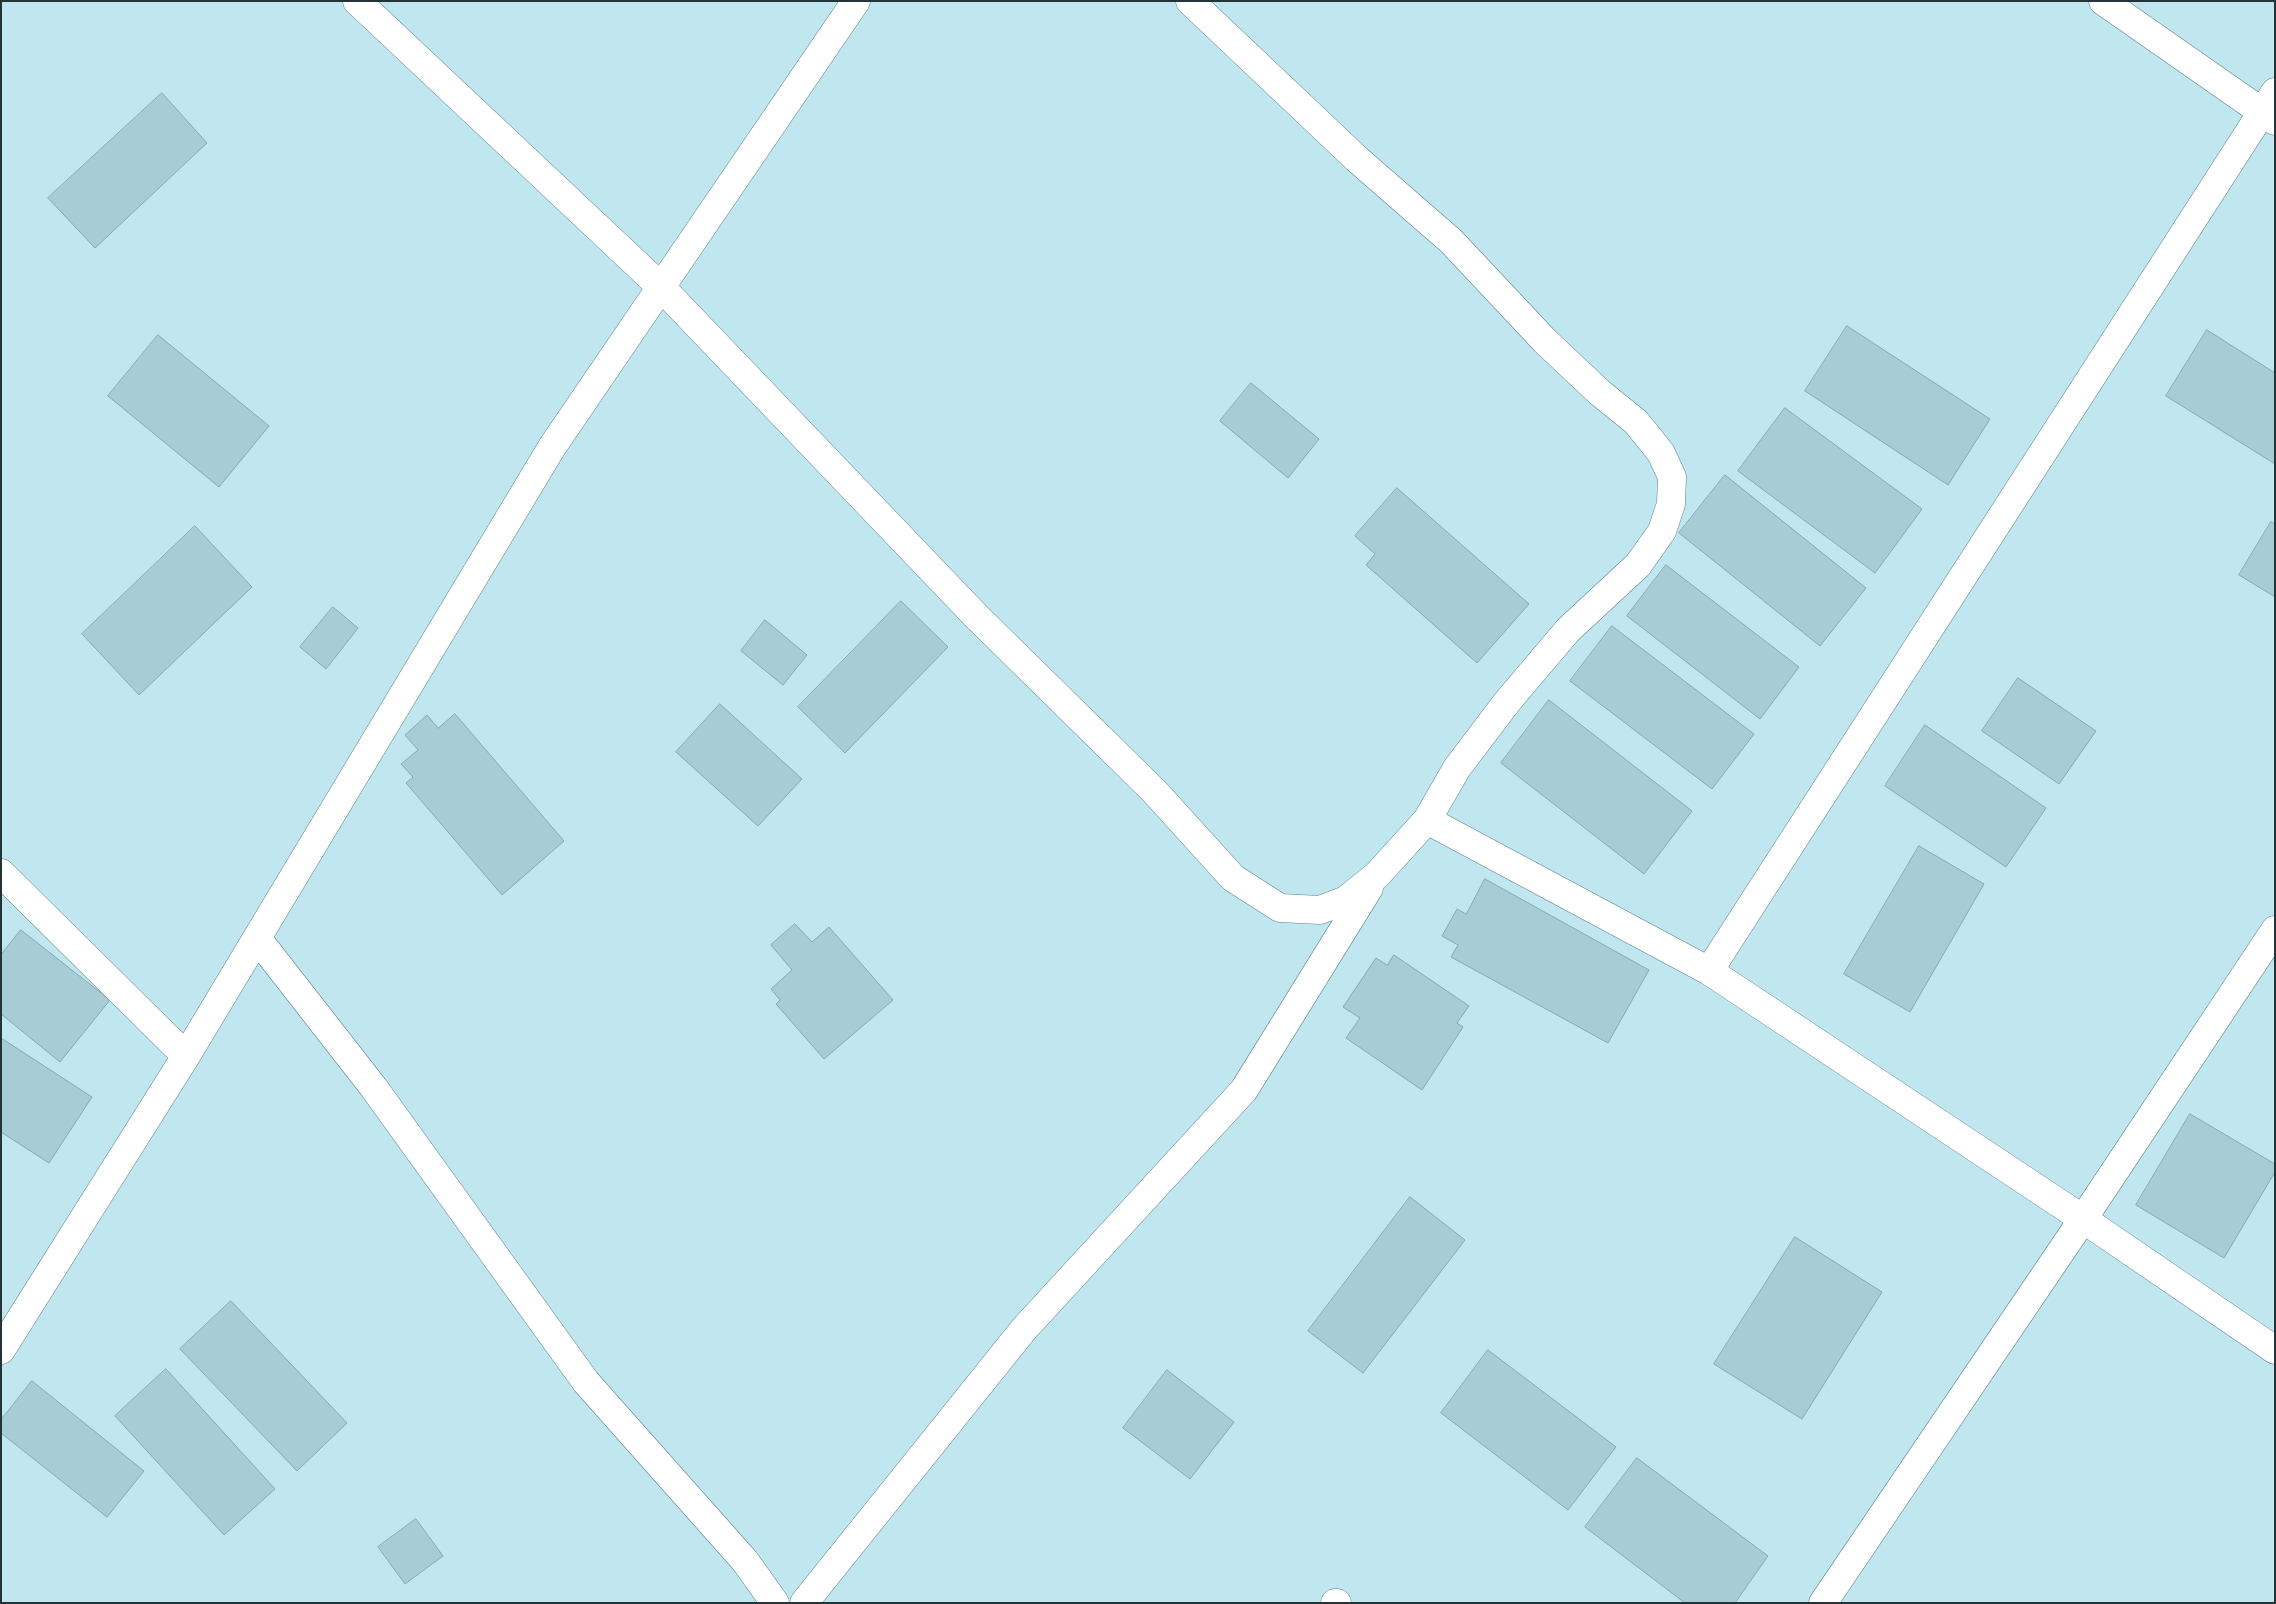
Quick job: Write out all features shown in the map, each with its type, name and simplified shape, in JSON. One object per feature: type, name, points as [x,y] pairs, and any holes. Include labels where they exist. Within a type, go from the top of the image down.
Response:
[{"type":"street","points":[[357,1],[661,287],[976,616],[1155,792],[1233,878],[1280,908],[1320,910],[1346,900],[1377,875],[1427,820],[1457,768],[1506,702],[1568,630],[1638,565],[1662,531],[1671,504],[1672,477],[1662,453],[1636,422],[1599,392],[1545,341],[1450,241],[1358,160],[1190,1]]},
{"type":"street","points":[[1,1350],[186,1056],[552,447],[856,1]]},
{"type":"street","points":[[1709,970],[2270,109],[2103,1]]},
{"type":"street","points":[[1427,820],[1709,970],[2083,1219],[2275,1350]]},
{"type":"street","points":[[1,873],[186,1056]]},
{"type":"street","points":[[804,1603],[1024,1329],[1244,1090],[1377,875]]},
{"type":"street","points":[[1823,1603],[2083,1219],[2275,930]]},
{"type":"street","points":[[257,938],[374,1088],[586,1382],[746,1561],[775,1603]]},
{"type":"building","points":[[162,93],[207,143],[95,248],[48,198]]},
{"type":"building","points":[[1847,326],[1990,419],[1948,485],[1805,391]]},
{"type":"building","points":[[2207,330],[2275,373],[2275,464],[2166,396]]},
{"type":"building","points":[[158,335],[269,426],[219,487],[108,396]]},
{"type":"building","points":[[1251,383],[1319,439],[1288,478],[1220,421]]},
{"type":"building","points":[[1785,408],[1922,509],[1875,573],[1738,471]]},
{"type":"building","points":[[1725,475],[1866,588],[1820,646],[1679,533]]},
{"type":"building","points":[[1397,488],[1529,604],[1477,663],[1366,565],[1375,554],[1355,536]]},
{"type":"building","points":[[2271,522],[2275,524],[2275,597],[2239,575]]},
{"type":"building","points":[[195,526],[252,587],[139,695],[82,634]]},
{"type":"building","points":[[1666,565],[1799,667],[1760,719],[1627,616]]},
{"type":"building","points":[[901,601],[948,647],[845,753],[798,707]]},
{"type":"building","points":[[333,607],[358,628],[326,669],[300,647]]},
{"type":"building","points":[[765,620],[807,655],[783,685],[741,651]]},
{"type":"building","points":[[1612,626],[1754,734],[1712,789],[1570,681]]},
{"type":"building","points":[[2018,678],[2096,731],[2059,784],[1982,731]]},
{"type":"building","points":[[1549,700],[1692,811],[1644,874],[1501,763]]},
{"type":"building","points":[[720,704],[802,779],[758,826],[676,752]]},
{"type":"building","points":[[455,714],[564,841],[502,895],[406,783],[413,777],[401,764],[418,750],[405,735],[427,715],[438,728]]},
{"type":"building","points":[[1925,725],[2046,808],[2006,867],[1885,786]]},
{"type":"building","points":[[1919,846],[1984,884],[1910,1012],[1844,974]]},
{"type":"building","points":[[1485,879],[1649,970],[1608,1043],[1451,957],[1458,945],[1442,936],[1457,909],[1466,914]]},
{"type":"building","points":[[795,924],[812,942],[829,927],[893,1000],[824,1059],[776,1004],[780,1000],[771,989],[792,970],[771,945]]},
{"type":"building","points":[[21,930],[110,1000],[60,1062],[1,1014],[1,955]]},
{"type":"building","points":[[1394,955],[1469,1006],[1457,1023],[1463,1027],[1422,1090],[1346,1038],[1360,1018],[1343,1007],[1376,958],[1387,965]]},
{"type":"building","points":[[1,1038],[92,1097],[49,1163],[1,1132]]},
{"type":"building","points":[[2190,1114],[2275,1164],[2275,1172],[2224,1258],[2136,1205]]},
{"type":"building","points":[[1410,1197],[1465,1240],[1363,1373],[1308,1331]]},
{"type":"building","points":[[1795,1237],[1882,1292],[1802,1419],[1714,1364]]},
{"type":"building","points":[[231,1301],[347,1423],[297,1471],[180,1349]]},
{"type":"building","points":[[1488,1350],[1616,1447],[1568,1510],[1441,1413]]},
{"type":"building","points":[[166,1369],[275,1489],[224,1535],[115,1416]]},
{"type":"building","points":[[1167,1370],[1234,1422],[1190,1479],[1123,1428]]},
{"type":"building","points":[[32,1381],[144,1471],[107,1517],[1,1433],[1,1420]]},
{"type":"building","points":[[1637,1458],[1768,1556],[1735,1603],[1685,1603],[1585,1527]]},
{"type":"building","points":[[416,1519],[443,1556],[405,1584],[378,1547]]}]
